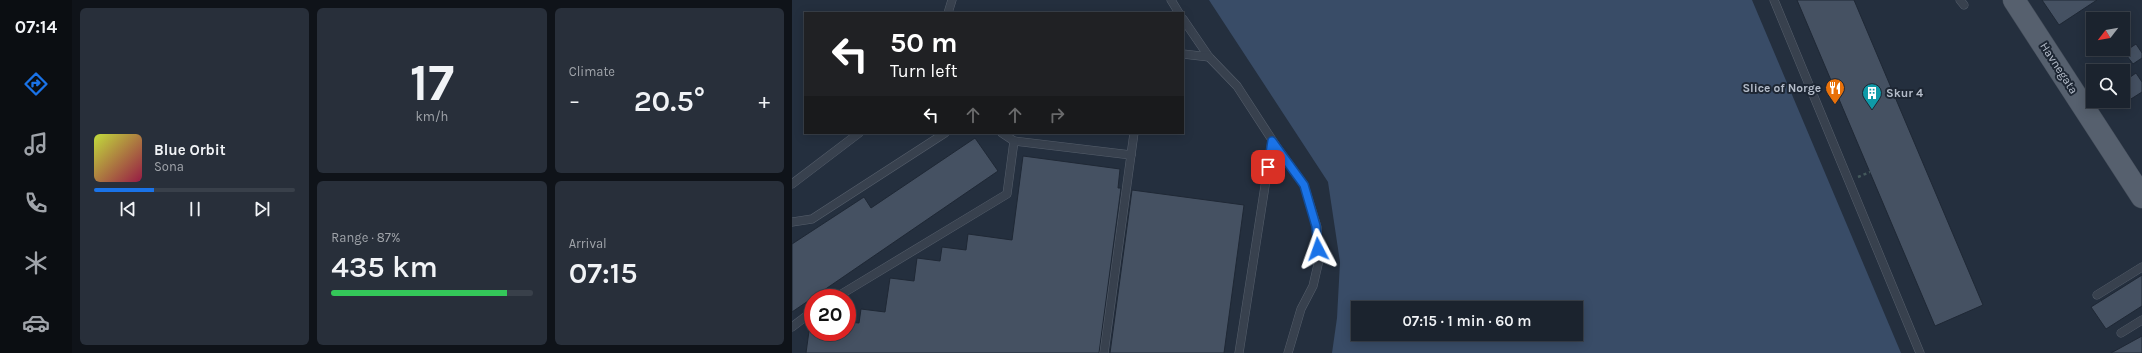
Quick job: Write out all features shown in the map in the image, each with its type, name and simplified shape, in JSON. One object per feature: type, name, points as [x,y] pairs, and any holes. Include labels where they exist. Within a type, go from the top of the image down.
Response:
[{"type":"main road","name":"Havnegata","points":[[2014,0],[2142,197]]},
{"type":"lane","points":[[948,12],[952,0]]},
{"type":"lane","points":[[1171,0],[1178,12]]},
{"type":"lane","points":[[1774,0],[1920,353]]},
{"type":"lane","points":[[1184,20],[1209,56],[1237,86],[1272,141],[1304,185],[1316,226],[1319,260],[1313,286],[1301,309],[1288,353]]},
{"type":"lane","points":[[1184,54],[1209,56]]},
{"type":"lane","points":[[792,184],[858,134]]},
{"type":"lane","points":[[792,222],[812,219],[943,134]]},
{"type":"lane","points":[[1004,134],[1014,141],[1131,156]]},
{"type":"lane","points":[[1104,353],[1134,134]]},
{"type":"lane","points":[[850,289],[1007,194],[1014,141]]},
{"type":"lane","points":[[1239,353],[1272,141]]},
{"type":"lane","points":[[2097,295],[2142,267]]},
{"type":"lane","points":[[792,327],[804,318]]},
{"type":"lane","points":[[2121,333],[2142,320]]},
{"type":"water","points":[[1209,0],[1752,0],[1901,353],[1332,353],[1337,318],[1340,262],[1328,182]]},
{"type":"building","name":"Skur 4","points":[[1797,0],[1854,0],[1983,305],[1935,326]]},
{"type":"building","points":[[2042,0],[2097,0],[2059,25]]},
{"type":"building","points":[[2136,44],[2142,53],[2142,58],[2133,64],[2127,56],[2130,56],[2130,48]]},
{"type":"building","points":[[2136,73],[2142,82],[2142,92],[2130,100],[2130,77]]},
{"type":"building","points":[[975,138],[998,171],[826,289],[804,289],[804,304],[792,312],[792,244],[864,197],[871,208]]},
{"type":"building","points":[[1023,156],[1120,169],[1118,188],[1121,188],[1099,353],[806,353],[808,341],[856,341],[856,323],[859,323],[861,309],[885,312],[890,278],[914,281],[917,258],[940,261],[942,247],[966,250],[968,234],[1012,240]]},
{"type":"building","points":[[1132,190],[1244,205],[1224,353],[1110,353]]},
{"type":"building","points":[[2142,275],[2142,306],[2106,329],[2091,307]]},
{"type":"building","points":[[2142,336],[2142,353],[2111,353]]},
{"type":"place","name":"Slice of Norge","points":[[1835,105]]},
{"type":"place","name":"Skur 4","points":[[1872,110]]},
{"type":"route","points":[[1268,167],[1272,141],[1304,185],[1316,226],[1318,249]]}]
